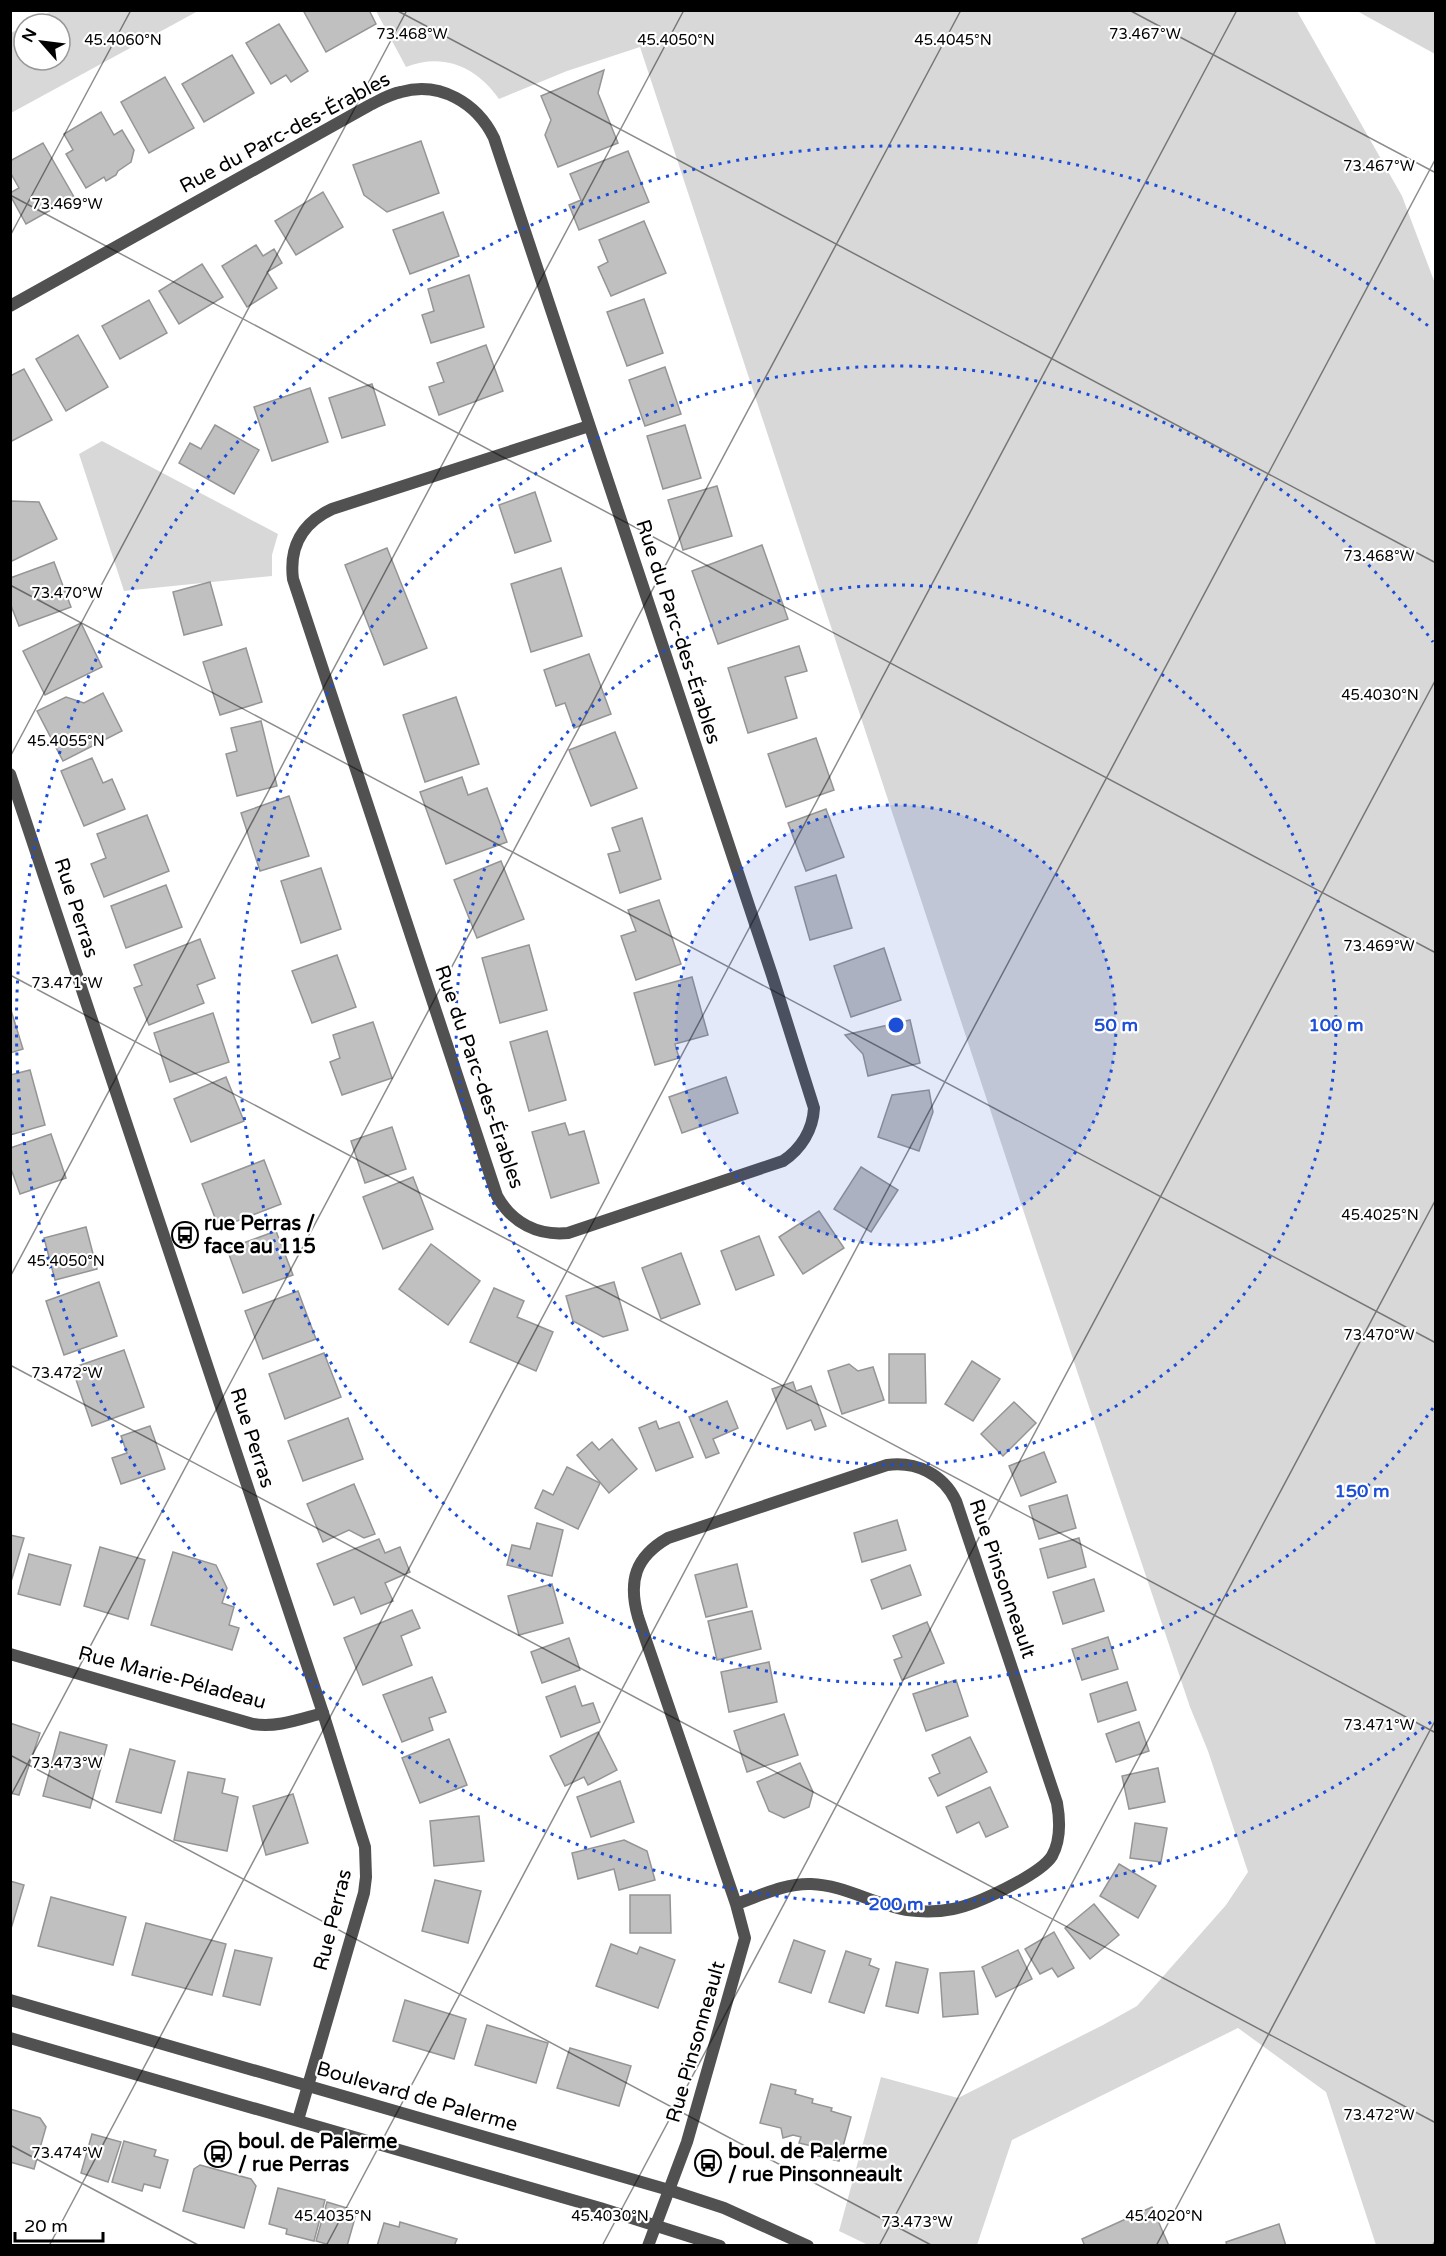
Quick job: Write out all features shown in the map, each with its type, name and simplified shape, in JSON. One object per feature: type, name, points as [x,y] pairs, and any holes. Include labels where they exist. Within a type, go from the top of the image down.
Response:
[{"type":"street","name":"Rue du Parc-des-Érables","points":[[10,306],[370,105],[399,92],[428,88],[456,97],[481,116],[489,128],[589,426],[813,1099],[814,1116],[800,1146],[783,1161],[568,1233],[553,1234],[524,1225],[513,1218],[504,1209],[497,1196],[293,579],[291,566],[299,536],[309,524],[332,509],[589,426]]},
{"type":"street","name":"Rue Perras","points":[[10,774],[323,1713],[365,1847],[364,1893],[298,2120]]},
{"type":"street","name":"Rue Pinsonneault","points":[[648,2246],[687,2142],[745,1938],[736,1904],[638,1617],[633,1594],[635,1573],[649,1552],[668,1538],[887,1465],[909,1464],[921,1468],[947,1486],[956,1502],[1057,1803],[1060,1820],[1056,1846],[1051,1857],[1034,1873],[976,1903],[952,1910],[927,1912],[905,1910],[812,1884],[780,1888],[736,1904]]},
{"type":"street","name":"Rue Marie-Péladeau","points":[[10,1654],[259,1725],[280,1724],[323,1713]]},
{"type":"street","name":"Boulevard de Palerme","points":[[10,2000],[669,2190],[724,2208],[808,2246]]},
{"type":"street","points":[[10,2038],[656,2224],[720,2246]]},
{"type":"shaded area","points":[[53,10],[198,10],[11,113],[11,33],[12,72],[72,72],[72,12],[49,12]]},
{"type":"shaded area","points":[[376,11],[1297,11],[1402,196],[1436,286],[1435,2245],[1376,2245],[1326,2092],[1238,2028],[1012,2140],[977,2245],[868,2245],[839,2231],[881,2077],[958,2098],[1103,2025],[1137,2006],[1226,1905],[1248,1872],[1036,1249],[640,47],[567,71],[499,99],[480,78],[458,65],[433,61],[406,67]]},
{"type":"shaded area","points":[[1357,11],[1435,11],[1435,54]]},
{"type":"shaded area","points":[[102,441],[278,534],[272,555],[272,576],[124,591],[79,454]]},
{"type":"building","points":[[303,10],[369,10],[376,24],[326,52]]},
{"type":"building","points":[[279,24],[308,71],[291,82],[286,75],[271,84],[246,43]]},
{"type":"building","points":[[232,55],[254,93],[204,122],[182,84]]},
{"type":"building","points":[[604,70],[598,93],[618,143],[558,167],[545,135],[551,120],[541,96]]},
{"type":"building","points":[[165,77],[194,128],[149,153],[121,102]]},
{"type":"building","points":[[101,112],[114,135],[122,130],[134,150],[131,162],[116,175],[106,181],[104,177],[86,188],[66,154],[73,150],[64,134]]},
{"type":"building","points":[[421,141],[439,193],[387,212],[364,195],[353,165]]},
{"type":"building","points":[[43,143],[74,197],[26,224],[10,195],[19,188],[10,172],[10,161]]},
{"type":"building","points":[[628,151],[649,202],[579,230],[569,205],[581,200],[570,174]]},
{"type":"building","points":[[323,192],[343,227],[296,255],[275,221]]},
{"type":"building","points":[[443,212],[459,256],[410,274],[393,230]]},
{"type":"building","points":[[644,221],[666,273],[611,296],[598,267],[608,262],[599,240]]},
{"type":"building","points":[[256,245],[263,256],[274,249],[282,263],[267,272],[277,288],[247,307],[222,266]]},
{"type":"building","points":[[202,264],[223,297],[179,324],[159,291]]},
{"type":"building","points":[[469,275],[484,327],[431,343],[422,315],[434,311],[428,289]]},
{"type":"building","points":[[644,299],[663,353],[627,366],[607,312]]},
{"type":"building","points":[[149,300],[167,333],[120,359],[102,326]]},
{"type":"building","points":[[78,335],[108,387],[66,411],[36,359]]},
{"type":"building","points":[[486,345],[503,391],[439,415],[429,387],[444,382],[437,363]]},
{"type":"building","points":[[665,367],[681,414],[645,426],[629,380]]},
{"type":"building","points":[[24,369],[52,420],[10,442],[10,376]]},
{"type":"building","points":[[372,384],[385,425],[342,438],[329,398]]},
{"type":"building","points":[[310,388],[328,442],[272,461],[254,407]]},
{"type":"building","points":[[215,425],[259,450],[234,494],[179,463],[190,443],[201,449]]},
{"type":"building","points":[[685,425],[701,478],[663,489],[647,436]]},
{"type":"building","points":[[717,486],[732,536],[683,550],[668,500]]},
{"type":"building","points":[[535,492],[551,541],[515,553],[499,505]]},
{"type":"building","points":[[10,501],[39,502],[57,539],[10,562]]},
{"type":"building","points":[[762,545],[788,619],[718,644],[692,571]]},
{"type":"building","points":[[387,548],[427,648],[384,665],[345,565]]},
{"type":"building","points":[[54,562],[71,607],[19,626],[10,603],[10,578]]},
{"type":"building","points":[[561,568],[582,636],[531,652],[511,584]]},
{"type":"building","points":[[210,582],[222,625],[184,635],[173,592]]},
{"type":"building","points":[[81,623],[102,667],[45,695],[23,651]]},
{"type":"building","points":[[799,646],[807,671],[785,677],[797,718],[748,733],[728,668]]},
{"type":"building","points":[[246,648],[262,702],[220,715],[203,662]]},
{"type":"building","points":[[589,654],[611,714],[574,728],[565,703],[556,706],[544,670]]},
{"type":"building","points":[[103,693],[122,731],[63,761],[37,711],[66,697],[84,703]]},
{"type":"building","points":[[456,697],[479,764],[425,782],[403,715]]},
{"type":"building","points":[[261,721],[277,786],[237,796],[226,754],[237,751],[231,728]]},
{"type":"building","points":[[615,732],[637,788],[591,806],[569,750]]},
{"type":"building","points":[[816,738],[834,790],[786,807],[768,754]]},
{"type":"building","points":[[92,758],[103,783],[112,779],[125,809],[84,826],[61,771]]},
{"type":"building","points":[[462,777],[468,795],[487,788],[507,842],[446,864],[420,792]]},
{"type":"building","points":[[289,796],[309,856],[260,871],[241,813]]},
{"type":"building","points":[[826,809],[844,857],[806,871],[788,823]]},
{"type":"building","points":[[147,815],[169,871],[104,897],[91,864],[106,858],[97,834]]},
{"type":"building","points":[[642,818],[661,879],[620,893],[608,854],[620,851],[612,828]]},
{"type":"building","points":[[501,861],[524,919],[477,938],[454,880]]},
{"type":"building","points":[[321,868],[341,929],[301,943],[281,881]]},
{"type":"building","points":[[836,875],[852,928],[810,940],[795,887]]},
{"type":"building","points":[[166,885],[182,927],[126,948],[111,906]]},
{"type":"building","points":[[659,900],[681,964],[636,980],[621,936],[636,931],[628,910]]},
{"type":"building","points":[[200,939],[215,978],[197,985],[204,1003],[149,1025],[134,988],[142,985],[134,965]]},
{"type":"building","points":[[529,945],[547,1010],[500,1023],[482,958]]},
{"type":"building","points":[[884,948],[901,1000],[851,1017],[834,966]]},
{"type":"building","points":[[337,955],[356,1007],[312,1023],[292,971]]},
{"type":"building","points":[[692,977],[708,1035],[675,1044],[679,1058],[655,1065],[634,993]]},
{"type":"building","points":[[10,1007],[23,1049],[10,1053]]},
{"type":"building","points":[[213,1013],[229,1062],[170,1082],[154,1033]]},
{"type":"building","points":[[910,1020],[920,1063],[868,1076],[863,1054],[845,1035]]},
{"type":"building","points":[[373,1022],[392,1078],[342,1095],[330,1062],[340,1058],[333,1035]]},
{"type":"building","points":[[547,1031],[566,1100],[529,1111],[510,1042]]},
{"type":"building","points":[[30,1070],[45,1125],[10,1135],[10,1075]]},
{"type":"building","points":[[226,1077],[244,1121],[191,1142],[174,1099]]},
{"type":"building","points":[[726,1077],[738,1113],[682,1133],[669,1097]]},
{"type":"building","points":[[929,1090],[933,1112],[919,1151],[878,1137],[892,1095]]},
{"type":"building","points":[[565,1123],[569,1135],[584,1131],[599,1183],[551,1198],[532,1132]]},
{"type":"building","points":[[392,1127],[406,1169],[365,1183],[351,1141]]},
{"type":"building","points":[[51,1134],[66,1178],[20,1194],[10,1166],[10,1148]]},
{"type":"building","points":[[264,1160],[281,1204],[219,1228],[202,1184]]},
{"type":"building","points":[[861,1167],[898,1190],[871,1232],[834,1209]]},
{"type":"building","points":[[413,1177],[433,1229],[383,1249],[363,1197]]},
{"type":"building","points":[[819,1211],[844,1248],[803,1274],[779,1237]]},
{"type":"building","points":[[86,1227],[97,1269],[55,1280],[44,1238]]},
{"type":"building","points":[[276,1231],[293,1275],[243,1293],[227,1249]]},
{"type":"building","points":[[759,1236],[774,1275],[736,1290],[721,1251]]},
{"type":"building","points":[[431,1244],[480,1281],[448,1325],[399,1289]]},
{"type":"building","points":[[681,1253],[700,1304],[661,1319],[642,1268]]},
{"type":"building","points":[[99,1282],[117,1336],[64,1355],[46,1301]]},
{"type":"building","points":[[614,1282],[628,1330],[603,1337],[573,1321],[566,1296]]},
{"type":"building","points":[[494,1288],[524,1301],[517,1317],[553,1332],[536,1371],[470,1342]]},
{"type":"building","points":[[298,1291],[316,1339],[263,1359],[245,1311]]},
{"type":"building","points":[[124,1350],[144,1407],[92,1426],[72,1368]]},
{"type":"building","points":[[324,1353],[341,1397],[285,1419],[269,1374]]},
{"type":"building","points":[[889,1354],[925,1354],[926,1403],[889,1403]]},
{"type":"building","points":[[972,1361],[1000,1379],[973,1421],[945,1404]]},
{"type":"building","points":[[849,1364],[858,1371],[873,1367],[884,1400],[842,1414],[828,1371]]},
{"type":"building","points":[[793,1382],[796,1391],[811,1386],[826,1426],[815,1430],[811,1420],[787,1429],[772,1389]]},
{"type":"building","points":[[727,1401],[738,1428],[713,1439],[719,1453],[706,1458],[689,1417]]},
{"type":"building","points":[[1014,1402],[1036,1423],[1003,1456],[981,1434]]},
{"type":"building","points":[[348,1418],[363,1459],[303,1481],[288,1441]]},
{"type":"building","points":[[656,1421],[659,1429],[679,1422],[693,1457],[656,1471],[639,1428]]},
{"type":"building","points":[[150,1426],[165,1469],[121,1484],[112,1458],[127,1453],[121,1436]]},
{"type":"building","points":[[612,1439],[637,1469],[609,1493],[577,1455],[592,1442],[599,1450]]},
{"type":"building","points":[[1044,1452],[1056,1482],[1021,1496],[1009,1466]]},
{"type":"building","points":[[567,1467],[600,1483],[578,1529],[535,1508],[543,1490],[553,1495]]},
{"type":"building","points":[[354,1484],[375,1534],[364,1538],[349,1530],[323,1542],[307,1504]]},
{"type":"building","points":[[1067,1495],[1076,1528],[1039,1539],[1029,1506]]},
{"type":"building","points":[[897,1520],[906,1550],[862,1562],[854,1533]]},
{"type":"building","points":[[537,1523],[563,1530],[552,1576],[507,1565],[512,1545],[530,1549]]},
{"type":"building","points":[[10,1535],[24,1538],[10,1585]]},
{"type":"building","points":[[1079,1538],[1086,1567],[1048,1578],[1040,1549]]},
{"type":"building","points":[[379,1539],[385,1553],[400,1547],[410,1572],[385,1583],[393,1601],[361,1614],[354,1597],[334,1605],[317,1564]]},
{"type":"building","points":[[100,1547],[145,1560],[128,1619],[84,1606]]},
{"type":"building","points":[[173,1552],[216,1565],[227,1588],[222,1603],[234,1607],[229,1625],[239,1628],[232,1650],[151,1625]]},
{"type":"building","points":[[29,1554],[71,1565],[60,1605],[18,1594]]},
{"type":"building","points":[[737,1564],[747,1607],[706,1617],[695,1575]]},
{"type":"building","points":[[910,1565],[921,1595],[882,1609],[871,1580]]},
{"type":"building","points":[[1094,1579],[1104,1611],[1063,1624],[1053,1592]]},
{"type":"building","points":[[552,1584],[563,1623],[519,1635],[508,1596]]},
{"type":"building","points":[[412,1610],[420,1628],[401,1636],[412,1665],[363,1685],[344,1638]]},
{"type":"building","points":[[752,1611],[761,1649],[717,1660],[708,1621]]},
{"type":"building","points":[[927,1622],[944,1663],[902,1680],[894,1660],[902,1657],[893,1636]]},
{"type":"building","points":[[1108,1637],[1118,1669],[1082,1680],[1072,1649]]},
{"type":"building","points":[[569,1638],[580,1670],[542,1683],[531,1652]]},
{"type":"building","points":[[769,1662],[777,1702],[729,1712],[721,1672]]},
{"type":"building","points":[[432,1677],[446,1712],[429,1718],[433,1730],[402,1742],[383,1695]]},
{"type":"building","points":[[956,1680],[968,1716],[926,1731],[913,1694]]},
{"type":"building","points":[[1127,1682],[1136,1710],[1098,1722],[1090,1694]]},
{"type":"building","points":[[575,1686],[582,1706],[593,1703],[600,1722],[561,1737],[546,1697]]},
{"type":"building","points":[[784,1714],[798,1755],[747,1772],[734,1731]]},
{"type":"building","points":[[1139,1722],[1149,1751],[1116,1762],[1106,1734]]},
{"type":"building","points":[[10,1723],[40,1733],[19,1795],[10,1793]]},
{"type":"building","points":[[60,1732],[107,1745],[90,1808],[43,1796]]},
{"type":"building","points":[[598,1732],[617,1770],[588,1785],[584,1777],[565,1786],[550,1756]]},
{"type":"building","points":[[970,1737],[987,1772],[938,1796],[929,1778],[940,1773],[932,1755]]},
{"type":"building","points":[[449,1739],[467,1785],[420,1803],[402,1758]]},
{"type":"building","points":[[130,1749],[175,1761],[161,1813],[116,1802]]},
{"type":"building","points":[[800,1763],[813,1792],[809,1807],[784,1818],[769,1811],[757,1782]]},
{"type":"building","points":[[1158,1768],[1165,1802],[1129,1809],[1122,1776]]},
{"type":"building","points":[[188,1772],[225,1779],[222,1793],[238,1797],[227,1851],[174,1840]]},
{"type":"building","points":[[620,1781],[634,1822],[591,1837],[577,1797]]},
{"type":"building","points":[[990,1787],[1008,1827],[986,1837],[979,1822],[957,1833],[946,1807]]},
{"type":"building","points":[[293,1794],[308,1843],[266,1855],[253,1806]]},
{"type":"building","points":[[479,1816],[484,1861],[434,1866],[430,1821]]},
{"type":"building","points":[[1135,1823],[1167,1828],[1161,1862],[1130,1858]]},
{"type":"building","points":[[624,1840],[647,1851],[655,1880],[619,1890],[614,1869],[578,1879],[572,1853]]},
{"type":"building","points":[[1119,1864],[1156,1886],[1138,1918],[1100,1896]]},
{"type":"building","points":[[435,1880],[481,1891],[468,1943],[422,1931]]},
{"type":"building","points":[[10,1881],[24,1885],[10,1932]]},
{"type":"building","points":[[630,1895],[670,1895],[671,1933],[630,1933]]},
{"type":"building","points":[[51,1897],[126,1917],[113,1965],[38,1946]]},
{"type":"building","points":[[1094,1904],[1119,1935],[1090,1959],[1065,1928]]},
{"type":"building","points":[[146,1923],[226,1944],[212,1995],[132,1975]]},
{"type":"building","points":[[1054,1932],[1074,1968],[1058,1977],[1052,1968],[1040,1974],[1025,1949]]},
{"type":"building","points":[[794,1940],[825,1951],[811,1993],[779,1982]]},
{"type":"building","points":[[611,1944],[637,1954],[640,1947],[675,1960],[658,2008],[596,1986]]},
{"type":"building","points":[[235,1950],[272,1958],[260,2005],[223,1996]]},
{"type":"building","points":[[1018,1950],[1032,1979],[996,1997],[982,1967]]},
{"type":"building","points":[[846,1951],[871,1959],[869,1965],[879,1969],[864,2013],[829,2002]]},
{"type":"building","points":[[896,1962],[928,1969],[918,2013],[886,2006]]},
{"type":"building","points":[[974,1971],[978,2014],[943,2017],[940,1973]]},
{"type":"building","points":[[405,2000],[466,2019],[454,2059],[393,2041]]},
{"type":"building","points":[[487,2025],[548,2043],[536,2083],[475,2065]]},
{"type":"building","points":[[570,2048],[631,2066],[619,2106],[557,2088]]},
{"type":"building","points":[[771,2084],[796,2090],[795,2094],[813,2099],[812,2103],[832,2108],[831,2111],[851,2117],[839,2161],[818,2156],[820,2148],[799,2143],[801,2137],[793,2135],[783,2138],[781,2128],[760,2123]]},
{"type":"building","points":[[10,2109],[40,2118],[46,2127],[34,2169],[10,2162]]},
{"type":"building","points":[[92,2134],[121,2142],[108,2182],[81,2173]]},
{"type":"building","points":[[124,2141],[156,2150],[154,2156],[168,2160],[160,2188],[144,2184],[142,2191],[112,2182]]},
{"type":"building","points":[[200,2165],[251,2179],[256,2186],[244,2228],[183,2211],[194,2169]]},
{"type":"building","points":[[278,2188],[325,2200],[314,2241],[286,2234],[287,2229],[269,2224]]},
{"type":"building","points":[[327,2202],[357,2211],[347,2246],[333,2246],[316,2241]]},
{"type":"building","points":[[1152,2207],[1169,2246],[1081,2246],[1084,2244],[1082,2239]]},
{"type":"building","points":[[400,2222],[457,2239],[454,2246],[377,2246],[384,2223],[399,2227]]},
{"type":"building","points":[[1279,2224],[1286,2246],[1227,2246],[1226,2242]]},
{"type":"place","name":"rue Perras / face au 115","points":[[185,1235]]},
{"type":"place","name":"boul. de Palerme / rue Perras","points":[[218,2154]]},
{"type":"place","name":"boul. de Palerme / rue Pinsonneault","points":[[708,2163]]}]
